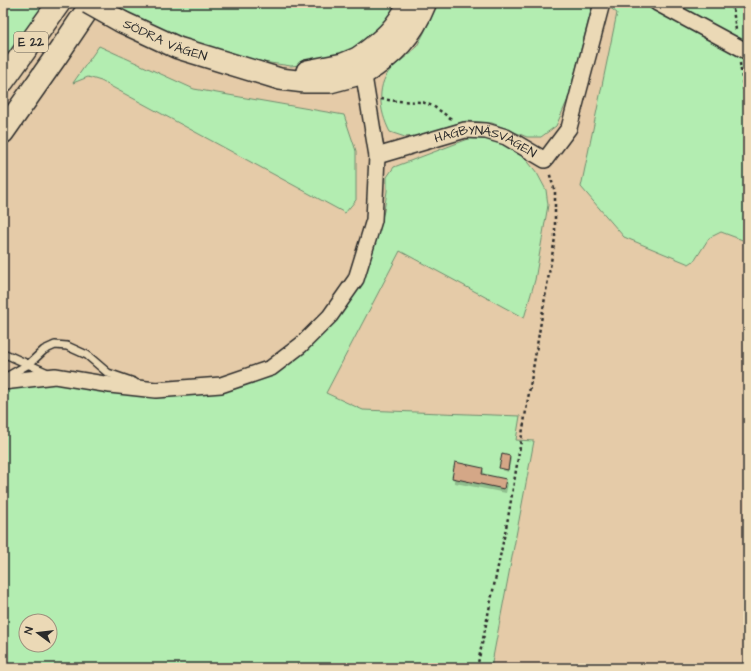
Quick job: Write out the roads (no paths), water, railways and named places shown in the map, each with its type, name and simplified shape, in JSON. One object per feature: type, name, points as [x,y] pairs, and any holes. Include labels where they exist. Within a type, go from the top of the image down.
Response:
[{"type":"highway","name":"E 22","points":[[3,81],[59,3]]},
{"type":"highway","name":"E 22","points":[[3,132],[92,3]]},
{"type":"highway","points":[[55,58],[108,3]]},
{"type":"highway","points":[[362,65],[398,24],[409,3]]},
{"type":"highway","points":[[362,65],[380,63],[395,51],[410,33],[420,16],[425,3]]},
{"type":"main road","name":"SÖDRA VÄGEN","points":[[88,3],[122,22],[178,48],[280,79],[305,82],[330,82],[362,65]]},
{"type":"street","name":"HAGBYNÄSVÄGEN","points":[[376,156],[464,130],[486,131],[506,137],[545,160],[569,128],[602,3]]},
{"type":"street","points":[[657,3],[748,52]]},
{"type":"street","points":[[3,380],[55,376],[110,385],[156,390],[221,385],[271,368],[301,345],[330,316],[356,279],[374,220],[376,156],[362,65]]},
{"type":"lane","points":[[3,380],[29,364],[44,350],[55,345],[67,346],[87,356],[108,373],[156,390]]},
{"type":"lane","points":[[3,353],[55,376]]}]
